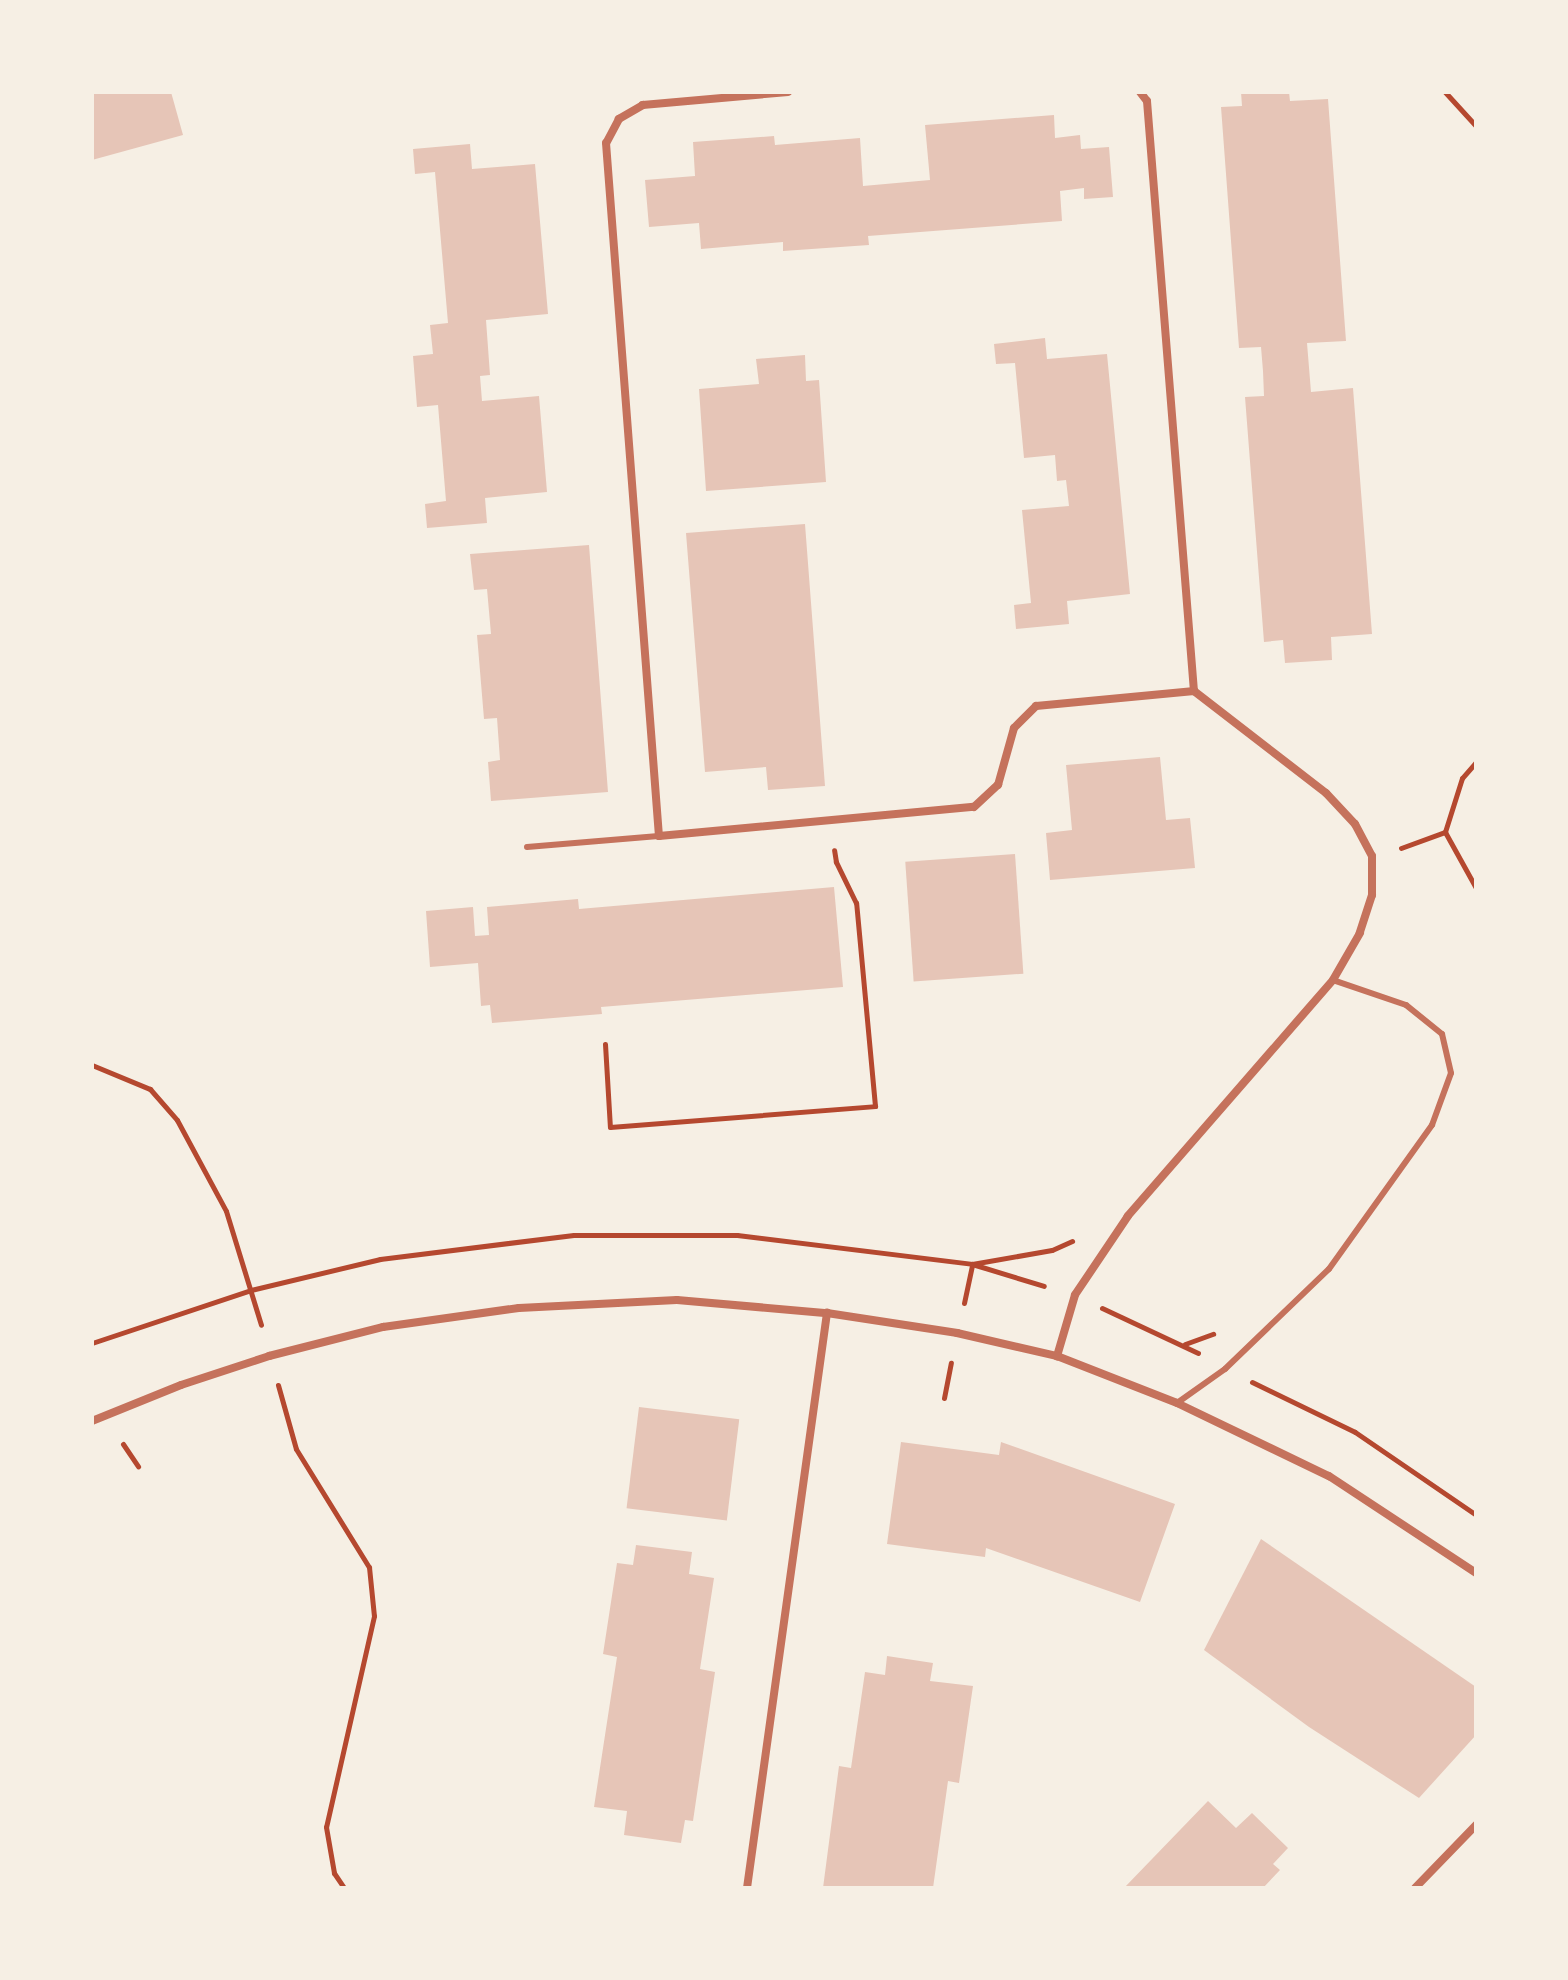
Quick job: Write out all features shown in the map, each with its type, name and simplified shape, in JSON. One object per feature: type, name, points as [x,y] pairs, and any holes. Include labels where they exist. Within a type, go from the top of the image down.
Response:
[{"type":"street","points":[[788,92],[643,105],[619,119],[606,143],[659,836],[974,807],[998,785],[1014,728],[1036,706],[1194,691],[1326,793],[1355,824],[1372,856],[1372,895],[1364,920],[1333,980],[1128,1216],[1075,1295],[1057,1356]]},
{"type":"street","points":[[1140,92],[1147,101],[1194,691]]},
{"type":"street","points":[[92,1421],[181,1385],[269,1356],[383,1327],[519,1308],[677,1300],[827,1313],[957,1333],[1057,1356],[1177,1403],[1329,1476],[1476,1573]]},
{"type":"street","points":[[747,1888],[827,1313]]},
{"type":"street","points":[[1415,1888],[1476,1825]]},
{"type":"lane","points":[[527,847],[659,836]]},
{"type":"lane","points":[[1177,1403],[1245,1351],[1329,1269],[1432,1125],[1451,1073],[1442,1034],[1406,1005],[1333,980]]},
{"type":"path","points":[[1445,92],[1476,126]]},
{"type":"path","points":[[1476,762],[1462,778],[1445,832],[1476,888]]},
{"type":"path","points":[[605,1044],[610,1127],[875,1106],[856,903],[836,862],[830,822]]},
{"type":"path","points":[[1372,856],[1445,832]]},
{"type":"path","points":[[92,1065],[150,1089],[177,1120],[226,1211],[296,1449],[369,1567],[374,1616],[326,1827],[334,1873],[344,1888]]},
{"type":"path","points":[[944,1398],[972,1264],[1052,1250],[1128,1216]]},
{"type":"building","points":[[92,92],[171,92],[183,135],[92,160]]},
{"type":"building","points":[[1241,92],[1289,92],[1290,101],[1328,99],[1346,341],[1307,343],[1311,392],[1353,388],[1372,634],[1331,637],[1332,660],[1285,663],[1283,640],[1264,642],[1245,397],[1264,396],[1263,371],[1261,347],[1239,348],[1221,107],[1242,106]]},
{"type":"building","points":[[1054,115],[1055,138],[1080,135],[1081,149],[1109,147],[1113,197],[1084,199],[1084,188],[1060,191],[1062,221],[868,236],[869,245],[783,251],[783,242],[701,249],[699,223],[649,227],[645,180],[695,176],[693,142],[774,136],[775,145],[860,138],[863,186],[930,180],[925,125]]},
{"type":"building","points":[[470,144],[472,169],[535,164],[548,314],[486,320],[490,375],[480,376],[482,401],[539,396],[547,492],[485,498],[487,523],[427,528],[425,504],[446,501],[438,405],[417,407],[413,356],[433,354],[430,325],[448,323],[435,172],[415,174],[413,149]]},
{"type":"building","points":[[1045,338],[1047,359],[1107,354],[1130,594],[1067,601],[1069,624],[1016,629],[1014,605],[1031,603],[1022,510],[1069,506],[1066,480],[1057,481],[1055,455],[1024,458],[1015,363],[996,364],[994,344]]},
{"type":"building","points":[[805,355],[806,381],[819,380],[826,482],[706,491],[699,389],[759,384],[756,359]]},
{"type":"building","points":[[805,524],[825,786],[768,790],[766,767],[705,772],[686,533]]},
{"type":"building","points":[[589,545],[608,792],[491,801],[488,762],[500,760],[497,718],[484,719],[477,635],[491,634],[487,589],[474,590],[470,554]]},
{"type":"building","points":[[1160,757],[1166,820],[1190,818],[1195,868],[1050,880],[1046,833],[1072,830],[1066,765]]},
{"type":"building","points":[[1015,854],[1023,974],[914,981],[905,862]]},
{"type":"building","points":[[834,887],[843,987],[601,1007],[602,1014],[492,1023],[490,1005],[481,1006],[478,963],[430,967],[426,911],[473,907],[475,936],[489,935],[487,907],[578,899],[579,909]]},
{"type":"building","points":[[639,1407],[739,1419],[727,1521],[627,1508]]},
{"type":"building","points":[[901,1442],[999,1455],[1001,1442],[1175,1504],[1140,1602],[986,1548],[985,1557],[887,1544]]},
{"type":"building","points":[[1261,1539],[1476,1687],[1476,1735],[1419,1798],[1309,1727],[1204,1650]]},
{"type":"building","points":[[636,1545],[692,1552],[689,1574],[714,1578],[700,1669],[715,1672],[693,1821],[685,1820],[681,1843],[624,1835],[627,1811],[594,1807],[617,1657],[603,1654],[617,1563],[633,1565]]},
{"type":"building","points":[[887,1656],[933,1663],[930,1681],[973,1686],[959,1783],[948,1781],[933,1888],[823,1888],[839,1766],[851,1768],[865,1672],[885,1675]]},
{"type":"building","points":[[1208,1801],[1236,1828],[1252,1813],[1288,1848],[1273,1864],[1280,1870],[1263,1888],[1124,1888]]}]
